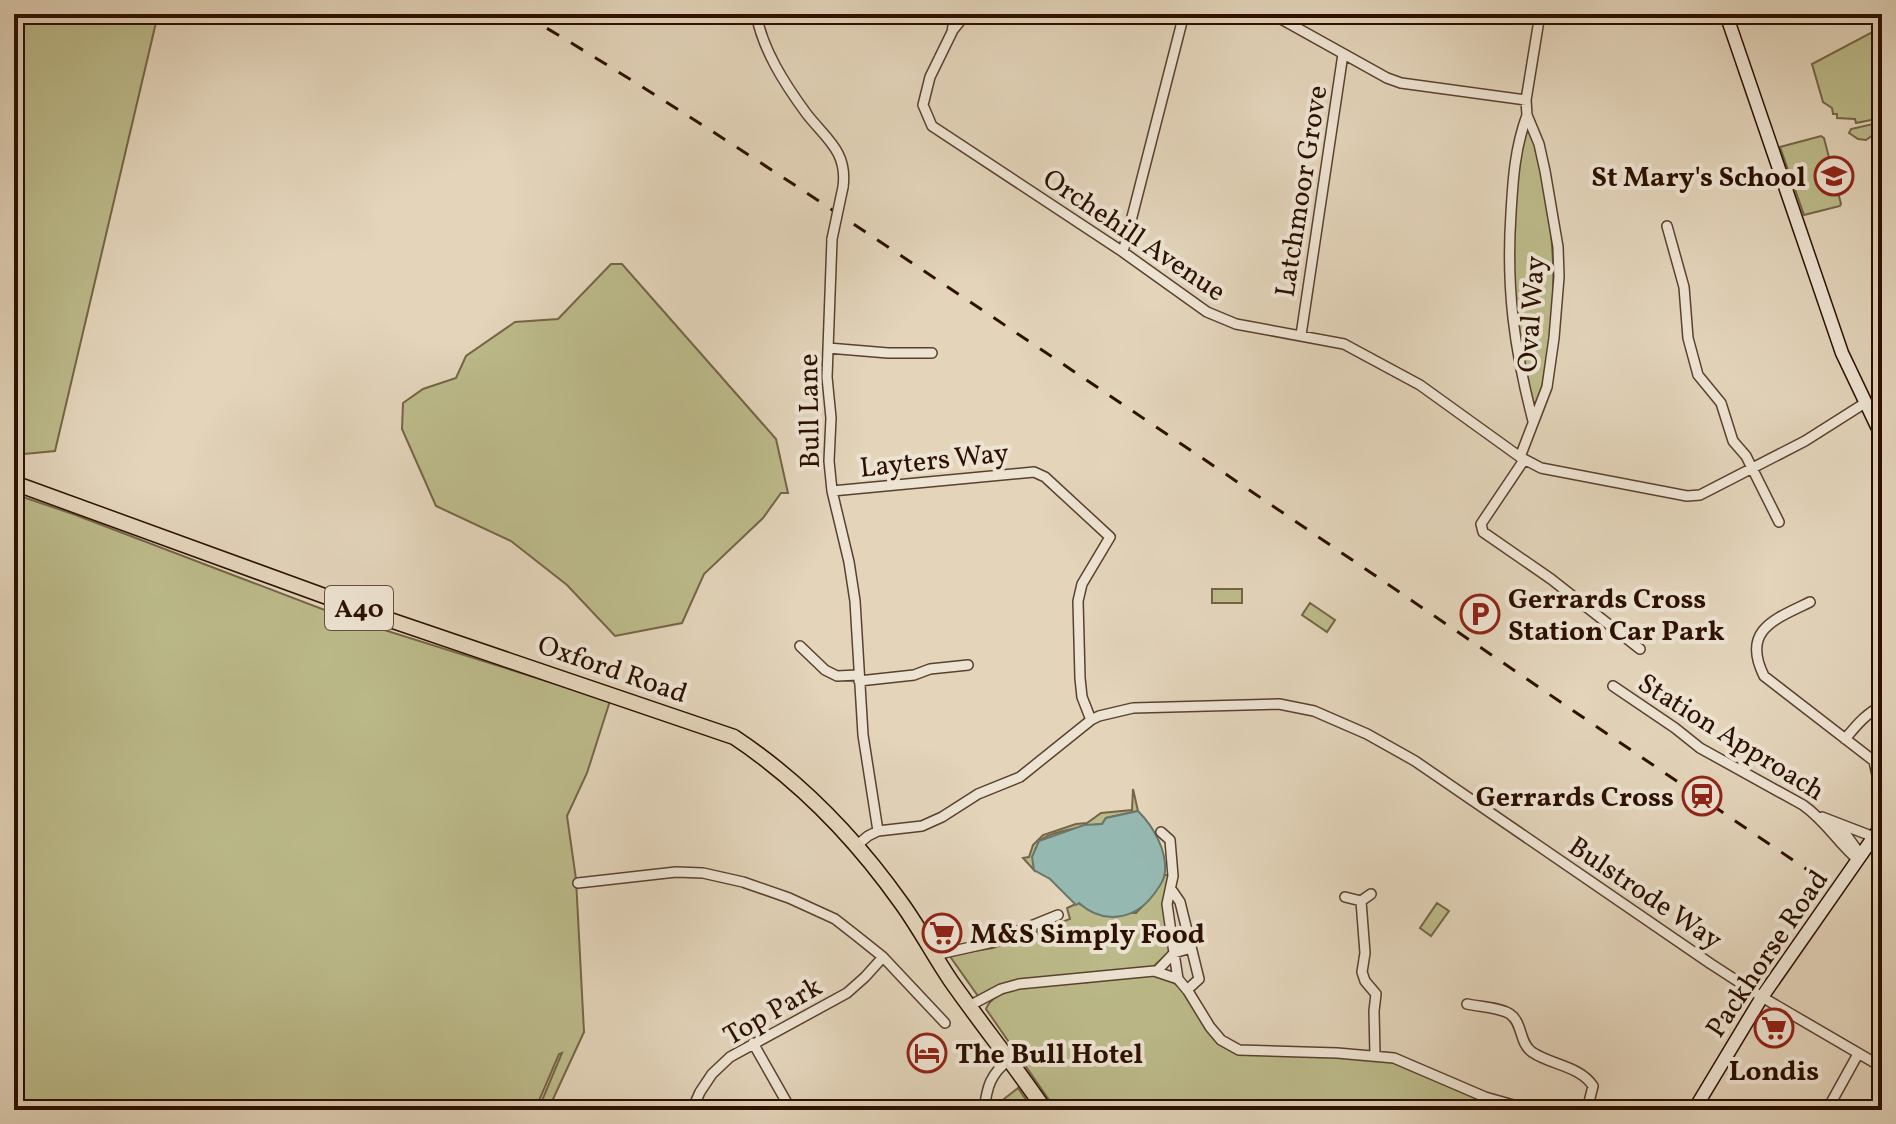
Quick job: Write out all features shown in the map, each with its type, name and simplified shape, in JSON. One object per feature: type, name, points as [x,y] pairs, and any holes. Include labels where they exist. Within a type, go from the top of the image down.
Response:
[{"type":"main road","points":[[1726,14],[1842,353],[1882,435]]},
{"type":"main road","name":"Oxford Road","points":[[14,483],[393,621],[734,737],[779,769],[856,846],[901,902],[969,1006],[1045,1110]]},
{"type":"main road","name":"Packhorse Road","points":[[1694,1110],[1762,997],[1882,825]]},
{"type":"street","name":"Bull Lane","points":[[756,14],[763,44],[772,60],[806,114],[828,137],[844,167],[832,239],[827,377],[831,418],[829,461],[832,491],[855,601],[863,735],[878,831]]},
{"type":"street","name":"Orchehill Avenue","points":[[955,14],[952,32],[930,77],[923,105],[932,126],[1123,252],[1207,312],[1236,324],[1344,344],[1420,385],[1522,458],[1541,468],[1687,496],[1700,495],[1805,441],[1865,403]]},
{"type":"street","points":[[952,32],[966,14]]},
{"type":"street","points":[[1123,252],[1184,14]]},
{"type":"street","points":[[1272,14],[1401,83],[1526,100]]},
{"type":"street","name":"Oval Way","points":[[1540,14],[1526,100],[1527,115],[1539,144],[1545,171],[1558,247],[1554,338],[1547,387],[1522,458],[1481,524],[1483,532],[1551,579],[1640,649]]},
{"type":"street","name":"Latchmoor Grove","points":[[1301,335],[1343,54]]},
{"type":"street","name":"Oval Way","points":[[1527,115],[1518,141],[1512,194],[1509,289],[1521,373],[1533,421]]},
{"type":"street","points":[[1667,226],[1684,287],[1688,338],[1698,375],[1721,403],[1733,441],[1746,456],[1779,522]]},
{"type":"street","points":[[828,348],[932,353]]},
{"type":"street","name":"Layters Way","points":[[832,491],[1034,472],[1045,477],[1110,537],[1082,584],[1078,601],[1082,697],[1091,720]]},
{"type":"street","points":[[1810,602],[1764,628],[1756,646],[1757,661],[1764,676],[1874,761],[1877,775],[1882,780]]},
{"type":"street","points":[[800,646],[825,670],[837,676],[914,675],[930,669],[968,665]]},
{"type":"street","name":"Station Approach","points":[[1613,686],[1700,748],[1819,816]]},
{"type":"street","name":"Bulstrode Way","points":[[856,846],[878,831],[922,826],[978,794],[1020,777],[1099,716],[1133,708],[1279,704],[1314,711],[1367,734],[1415,761],[1762,997],[1882,1067]]},
{"type":"street","points":[[1845,739],[1873,710],[1882,706]]},
{"type":"street","points":[[1819,816],[1874,837]]},
{"type":"street","points":[[1819,816],[1843,832],[1859,857]]},
{"type":"street","points":[[1161,832],[1170,840],[1173,876],[1167,904],[1178,979]]},
{"type":"street","points":[[578,883],[676,872],[703,873],[743,882],[789,898],[835,919],[883,957],[945,1023]]},
{"type":"street","points":[[1171,889],[1180,902],[1199,979],[1187,990]]},
{"type":"street","points":[[1345,897],[1361,901],[1371,894]]},
{"type":"street","points":[[1361,901],[1365,953],[1362,972],[1376,994],[1375,1055]]},
{"type":"street","points":[[936,957],[989,943],[1058,915]]},
{"type":"street","points":[[1170,930],[1185,926]]},
{"type":"street","points":[[1157,971],[1174,953],[1191,948]]},
{"type":"street","name":"Top Park","points":[[692,1110],[712,1074],[730,1057],[847,993],[883,957]]},
{"type":"street","points":[[969,1006],[1019,984],[1157,971],[1178,979],[1221,1040],[1239,1050],[1394,1058],[1485,1097],[1531,1110]]},
{"type":"street","points":[[1467,1004],[1507,1012],[1517,1020],[1530,1051],[1586,1077],[1593,1086],[1587,1110]]},
{"type":"street","points":[[753,1043],[791,1110]]},
{"type":"street","points":[[1827,1110],[1858,1054]]},
{"type":"street","points":[[984,1110],[992,1076],[1010,1059]]},
{"type":"shaded area","points":[[14,14],[158,14],[55,451],[14,455]]},
{"type":"shaded area","points":[[1880,28],[1882,115],[1856,123],[1855,119],[1837,118],[1832,108],[1823,102],[1812,64]]},
{"type":"shaded area","points":[[1878,125],[1880,130],[1866,140],[1849,133],[1851,129]]},
{"type":"shaded area","points":[[1524,134],[1532,134],[1541,169],[1553,267],[1546,365],[1539,401],[1535,403],[1532,401],[1519,332],[1513,270],[1517,192]]},
{"type":"shaded area","points":[[1821,136],[1841,204],[1804,215],[1780,147]]},
{"type":"shaded area","points":[[611,264],[622,264],[776,439],[788,493],[781,493],[763,518],[704,574],[682,623],[615,636],[567,585],[511,541],[436,506],[402,429],[403,403],[423,389],[456,378],[466,356],[515,322],[558,319]]},
{"type":"shaded area","points":[[14,494],[343,617],[610,701],[587,773],[567,816],[576,879],[584,1032],[548,1110],[538,1110],[562,1053],[535,1110],[14,1110]]},
{"type":"shaded area","points":[[1212,589],[1242,589],[1242,603],[1212,603]]},
{"type":"shaded area","points":[[1310,603],[1335,620],[1327,632],[1302,615]]},
{"type":"shaded area","points":[[1133,789],[1138,811],[1106,818],[1102,824],[1045,837],[1035,850],[1034,870],[1023,858],[1029,857],[1033,845],[1043,835],[1087,823],[1101,813],[1132,810]]},
{"type":"shaded area","points":[[1165,875],[1169,875],[1170,951],[1153,967],[1022,980],[978,996],[949,955],[993,948],[1070,919],[1067,908],[1078,903],[1093,912],[1136,913]]},
{"type":"shaded area","points":[[1437,903],[1449,911],[1431,936],[1420,928]]},
{"type":"shaded area","points":[[1152,975],[1176,984],[1185,992],[1225,1046],[1391,1061],[1513,1110],[1056,1110],[986,1009],[1000,995],[1025,987],[1075,980],[1091,982],[1112,976]]},
{"type":"shaded area","points":[[1018,1088],[1033,1110],[999,1110],[995,1106]]},
{"type":"water","points":[[1138,811],[1158,839],[1164,855],[1165,872],[1154,894],[1138,909],[1118,916],[1098,915],[1079,903],[1076,905],[1050,879],[1034,870],[1032,857],[1039,841],[1084,825],[1102,824],[1106,818]]},
{"type":"railway","points":[[523,14],[714,133],[902,257],[1815,875]]},
{"type":"place","name":"St Mary's School","points":[[1834,176]]},
{"type":"place","name":"Gerrards Cross Station Car Park","points":[[1480,614]]},
{"type":"place","name":"Gerrards Cross","points":[[1702,796]]},
{"type":"place","name":"M&S Simply Food","points":[[942,933]]},
{"type":"place","name":"Londis","points":[[1774,1028]]},
{"type":"place","name":"The Bull Hotel","points":[[927,1053]]}]
